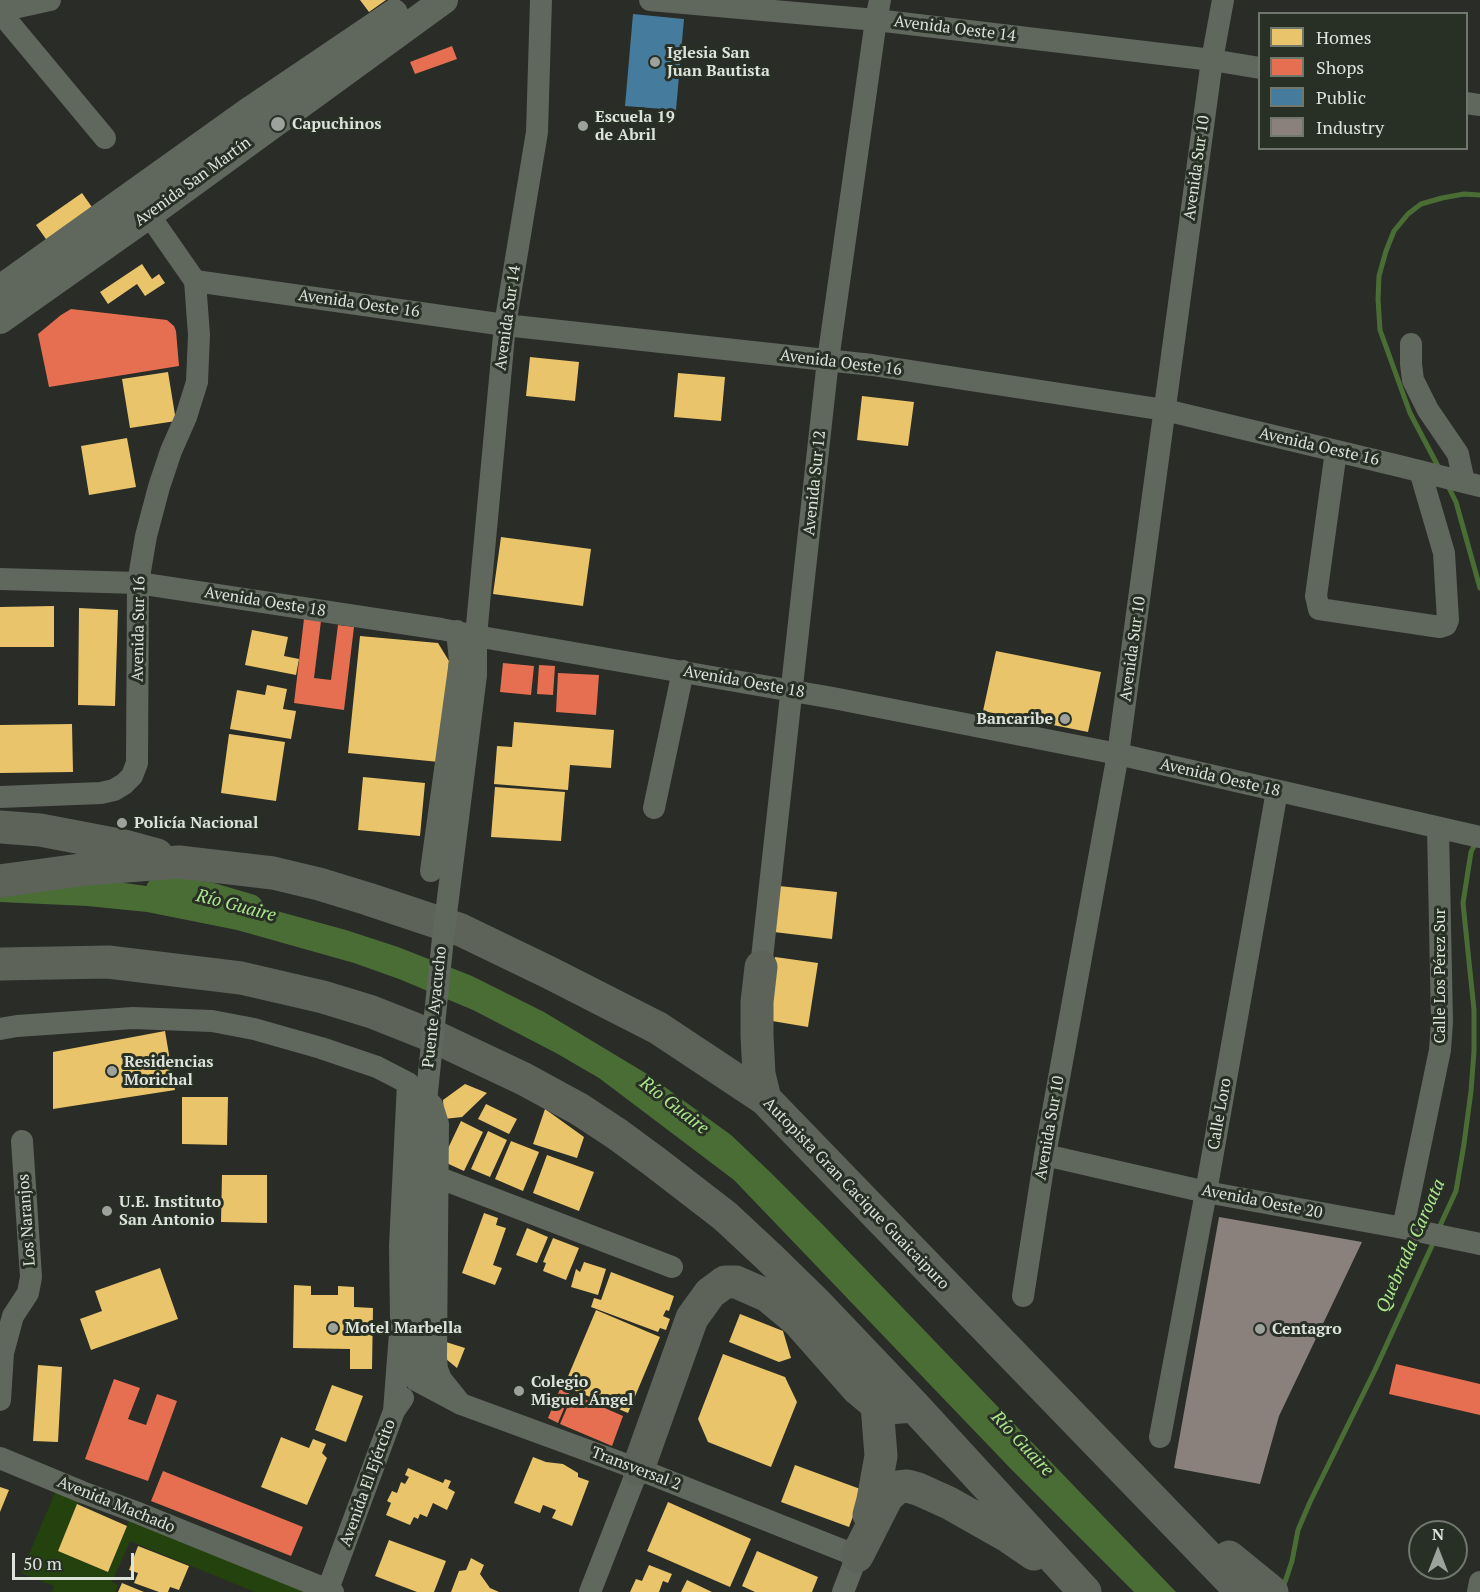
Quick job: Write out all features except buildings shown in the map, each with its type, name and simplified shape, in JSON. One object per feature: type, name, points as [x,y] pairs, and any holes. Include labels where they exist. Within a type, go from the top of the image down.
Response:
[{"type":"highway","points":[[0,827],[40,830],[124,846],[179,862]]},
{"type":"highway","name":"Autopista Gran Cacique Guaicaipuro","points":[[0,881],[87,869],[179,862],[273,873],[319,884],[461,930],[658,1028],[765,1098],[1242,1592]]},
{"type":"highway","points":[[0,964],[108,962],[241,978],[323,997],[372,1012],[435,1038],[524,1079],[579,1109],[617,1134],[725,1216],[814,1301],[1079,1585]]},
{"type":"highway","points":[[761,967],[757,1002],[757,1052],[765,1098]]},
{"type":"highway","points":[[638,1469],[692,1318],[710,1293],[725,1282],[736,1282],[768,1296],[798,1322],[858,1389],[877,1405],[888,1408],[914,1406]]},
{"type":"highway","points":[[857,1556],[873,1500],[881,1456],[877,1405]]},
{"type":"highway","points":[[857,1556],[891,1491],[907,1486],[949,1503],[985,1523],[1079,1585]]},
{"type":"highway","points":[[1165,1512],[1235,1561],[1272,1592]]},
{"type":"main road","name":"Avenida San Martín","points":[[0,320],[142,204],[252,109],[414,0]]},
{"type":"main road","name":"Avenida San Martín","points":[[0,290],[142,204],[444,0]]},
{"type":"street","points":[[50,0],[0,12],[105,138]]},
{"type":"street","name":"Avenida Sur 14","points":[[467,634],[504,325],[537,132],[541,0]]},
{"type":"street","name":"Avenida Oeste 14","points":[[650,0],[878,10],[1258,68]]},
{"type":"street","name":"Avenida Sur 10","points":[[1023,1296],[1045,1155],[1118,754],[1212,60],[1223,0]]},
{"type":"street","name":"Avenida Sur 12","points":[[761,967],[828,360],[878,10]]},
{"type":"street","points":[[142,204],[195,281]]},
{"type":"street","name":"Avenida Oeste 16","points":[[195,281],[504,325],[884,367],[1165,410],[1468,483]]},
{"type":"street","name":"Avenida Sur 16","points":[[0,797],[101,793],[114,790],[132,776],[137,763],[138,583],[146,536],[159,487],[197,382],[199,335],[195,281]]},
{"type":"street","points":[[1411,344],[1413,380],[1428,410],[1458,454],[1468,483]]},
{"type":"street","points":[[1336,451],[1316,596],[1319,609],[1440,627],[1446,625],[1448,620],[1444,553],[1421,471]]},
{"type":"street","name":"Avenida Oeste 18","points":[[0,579],[138,583],[467,634],[793,690],[1118,754],[1480,837]]},
{"type":"street","points":[[431,871],[460,662],[467,634]]},
{"type":"street","name":"Puente Ayacucho","points":[[416,1380],[419,1169],[456,824],[476,675],[467,634]]},
{"type":"street","points":[[654,808],[683,671]]},
{"type":"street","name":"Calle Loro","points":[[1160,1437],[1277,791]]},
{"type":"street","name":"Calle Los Pérez Sur","points":[[1413,1230],[1440,1050],[1448,830]]},
{"type":"street","points":[[0,1029],[133,1018],[212,1021],[254,1029],[321,1048],[377,1067],[408,1083],[432,1105],[438,1124],[436,1358],[441,1379],[461,1404]]},
{"type":"street","points":[[394,1411],[401,1320],[400,1246],[408,1083]]},
{"type":"street","name":"Los Naranjos","points":[[0,1400],[3,1353],[13,1316],[28,1293],[31,1277],[22,1141]]},
{"type":"street","name":"Avenida Oeste 20","points":[[1045,1155],[1206,1192],[1480,1244]]},
{"type":"street","points":[[404,1170],[437,1177],[672,1268]]},
{"type":"street","name":"Avenida El Ejército","points":[[329,1592],[394,1411],[416,1380]]},
{"type":"street","name":"Transversal 2","points":[[416,1380],[461,1404],[638,1469],[857,1556]]},
{"type":"street","name":"Avenida Machado","points":[[0,1458],[329,1592]]},
{"type":"street","points":[[590,1592],[638,1469]]},
{"type":"street","points":[[843,1592],[857,1556]]},
{"type":"street","points":[[1478,1592],[1480,1582]]},
{"type":"shaded area","points":[[59,1483],[82,1492],[58,1551],[108,1572],[133,1511],[327,1592],[255,1592],[130,1541],[112,1582],[118,1585],[115,1592],[52,1592],[54,1586],[21,1573]]},
{"type":"water","points":[[0,874],[80,877],[154,887],[273,910],[346,930],[398,947],[472,976],[544,1012],[647,1074],[731,1135],[770,1172],[1176,1592],[1134,1592],[1010,1468],[734,1180],[599,1078],[473,1010],[354,963],[237,930],[147,912],[87,906],[0,902]]},
{"type":"waterway","name":"Quebrada Caroata","points":[[1440,470],[1410,413],[1380,330],[1379,276],[1394,231],[1408,214],[1421,204],[1442,198],[1464,194],[1480,195]]},
{"type":"waterway","name":"Quebrada Caroata","points":[[1448,486],[1456,502],[1480,588]]},
{"type":"waterway","name":"Quebrada Caroata","points":[[1438,1230],[1456,1191],[1471,1091],[1474,1010],[1463,903],[1471,852],[1476,842]]},
{"type":"waterway","name":"Río Guaire","points":[[161,890],[208,897],[249,909]]},
{"type":"waterway","name":"Quebrada Caroata","points":[[1285,1582],[1298,1530],[1310,1502],[1375,1370],[1435,1239]]},
{"type":"place","name":"Iglesia San Juan Bautista","points":[[655,62]]},
{"type":"place","name":"Capuchinos","points":[[278,124]]},
{"type":"place","name":"Escuela 19 de Abril","points":[[583,126]]},
{"type":"place","name":"Bancaribe","points":[[1065,719]]},
{"type":"place","name":"Policía Nacional","points":[[122,823]]},
{"type":"place","name":"Residencias Morichal","points":[[112,1071]]},
{"type":"place","name":"U.E. Instituto San Antonio","points":[[107,1211]]},
{"type":"place","name":"Motel Marbella","points":[[333,1328]]},
{"type":"place","name":"Centagro","points":[[1260,1329]]},
{"type":"place","name":"Colegio Miguel Ángel","points":[[519,1391]]}]
